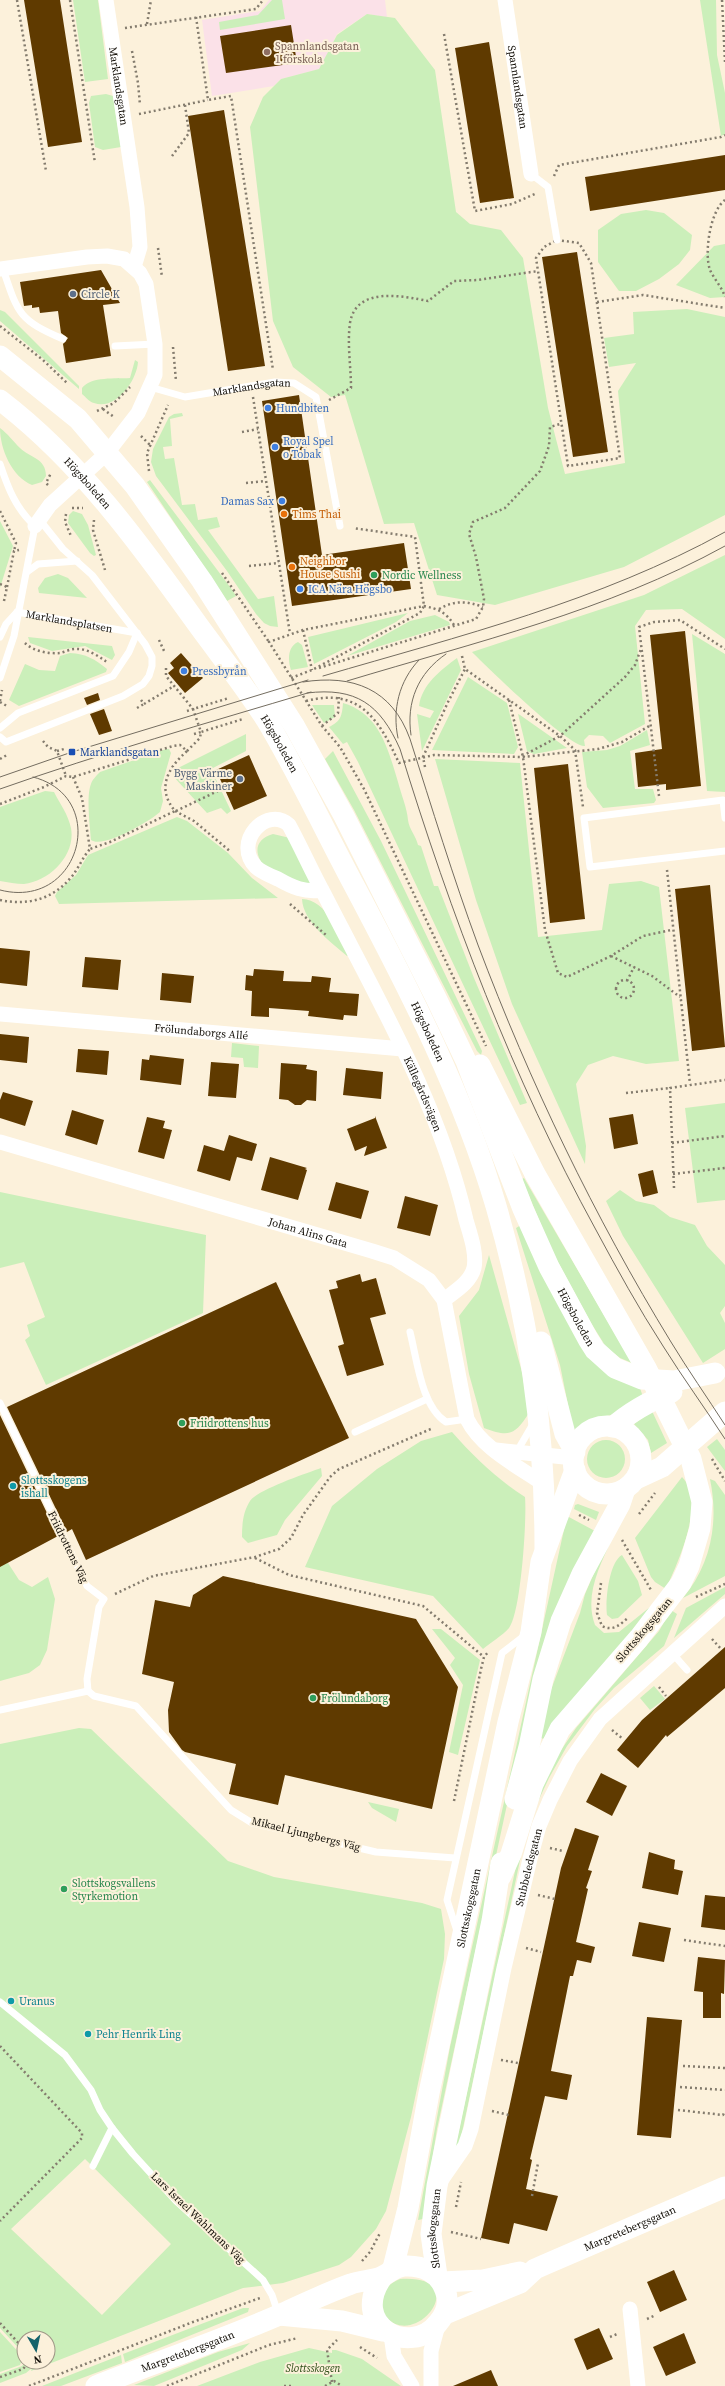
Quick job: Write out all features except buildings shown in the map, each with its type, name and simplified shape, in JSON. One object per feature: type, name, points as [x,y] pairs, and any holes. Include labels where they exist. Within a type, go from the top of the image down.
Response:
[{"type":"main road","name":"Högsboleden","points":[[0,356],[78,419],[135,486],[198,575],[295,726],[344,816],[436,998],[466,1061],[523,1209],[549,1267],[595,1350],[615,1368],[642,1379],[674,1381],[720,1371]]},
{"type":"main road","name":"Högsboleden","points":[[0,400],[55,446],[82,476],[162,575],[270,725],[434,1043],[475,1143],[496,1206],[526,1332],[539,1411],[544,1456]]},
{"type":"main road","name":"Högsboleden","points":[[405,938],[445,995],[535,1174],[646,1368],[679,1435]]},
{"type":"main road","name":"Högsboleden","points":[[475,1143],[491,1175],[508,1224],[565,1434],[580,1481],[593,1491],[610,1494],[662,1467],[725,1412]]},
{"type":"main road","name":"Högsboleden","points":[[613,1427],[626,1415],[648,1402],[720,1371]]},
{"type":"main road","points":[[574,1460],[580,1441],[589,1432],[601,1427],[613,1427],[628,1434],[637,1445],[641,1464],[630,1484]]},
{"type":"main road","name":"Slottsskogsgatan","points":[[500,1876],[511,1854],[533,1784],[560,1728],[669,1601],[689,1566],[700,1528],[702,1502],[691,1459],[679,1435]]},
{"type":"main road","name":"Slottsskogsgatan","points":[[388,2272],[402,2231],[508,1722],[531,1632],[545,1548],[544,1456]]},
{"type":"main road","name":"Slottsskogsgatan","points":[[545,1548],[561,1508],[574,1460]]},
{"type":"main road","name":"Slottsskogsgatan","points":[[439,2279],[441,2233],[437,2186],[500,1876],[502,1851],[549,1656],[564,1614],[611,1536],[630,1484]]},
{"type":"main road","name":"Margretebergsgatan","points":[[96,2386],[279,2315],[318,2296],[388,2272],[418,2267],[439,2279],[483,2280],[535,2269],[725,2187]]},
{"type":"main road","name":"Margretebergsgatan","points":[[279,2315],[342,2321],[401,2337],[420,2335],[441,2319],[520,2282],[535,2269]]},
{"type":"main road","points":[[387,2333],[377,2322],[372,2308],[373,2295],[388,2272]]},
{"type":"main road","points":[[439,2279],[448,2302],[441,2319]]},
{"type":"street","name":"Marklandsgatan","points":[[106,0],[137,207],[140,247],[134,267]]},
{"type":"street","name":"Spannlandsgatan","points":[[505,0],[531,174]]},
{"type":"street","points":[[2,269],[87,257],[106,256],[124,260],[140,273],[146,284],[155,344],[155,376],[138,413],[107,453],[82,476]]},
{"type":"street","name":"Marklandsplatsen","points":[[37,522],[50,505],[82,476]]},
{"type":"street","name":"Källegårdsvägen","points":[[322,890],[313,892],[295,888],[256,867],[251,861],[248,846],[249,837],[256,826],[268,821],[286,822],[290,825],[403,1048],[445,1150],[457,1185],[473,1247],[474,1266],[471,1276],[462,1287],[444,1300]]},
{"type":"street","name":"Frölundaborgs Allé","points":[[0,1014],[403,1048]]},
{"type":"street","name":"Johan Alins Gata","points":[[0,1142],[394,1258],[429,1280],[444,1300],[467,1419],[479,1436],[496,1450],[505,1460],[544,1485]]},
{"type":"street","points":[[496,1450],[574,1460]]},
{"type":"street","name":"Stubbeledsgatan","points":[[437,2186],[465,2146],[471,2129],[504,1968],[528,1866],[539,1826],[550,1800],[570,1761],[590,1731],[616,1703],[673,1654],[725,1606]]},
{"type":"street","points":[[630,2309],[638,2386]]},
{"type":"street","points":[[431,2386],[432,2351],[441,2319]]},
{"type":"street","points":[[387,2333],[394,2356],[412,2386]]},
{"type":"lane","points":[[531,174],[548,187],[557,240]]},
{"type":"lane","points":[[2,269],[14,302],[25,320],[63,339]]},
{"type":"lane","points":[[116,346],[155,344]]},
{"type":"lane","name":"Marklandsgatan","points":[[150,387],[185,397],[275,382],[294,383],[316,397],[340,526]]},
{"type":"lane","points":[[0,464],[15,503],[24,516],[37,522],[92,575],[145,644],[152,662],[149,676],[143,684],[133,690],[2,741]]},
{"type":"lane","name":"Marklandsplatsen","points":[[37,522],[17,612],[137,633]]},
{"type":"lane","points":[[27,572],[38,564],[77,561]]},
{"type":"lane","points":[[0,678],[14,636],[17,612]]},
{"type":"lane","points":[[0,637],[6,624],[17,612]]},
{"type":"lane","points":[[0,728],[18,713],[101,682],[118,672],[137,633]]},
{"type":"lane","points":[[725,818],[722,800],[584,818],[590,867],[725,851]]},
{"type":"lane","points":[[410,1332],[427,1399],[437,1416],[446,1422],[467,1419]]},
{"type":"lane","points":[[355,1432],[427,1399]]},
{"type":"lane","name":"Friidrottens Väg","points":[[0,1403],[86,1586],[104,1599]]},
{"type":"lane","points":[[516,1453],[525,1440],[539,1411]]},
{"type":"lane","points":[[0,1710],[88,1691],[87,1679],[100,1607],[104,1599]]},
{"type":"lane","points":[[462,1946],[447,1900],[455,1858],[502,1653],[531,1632]]},
{"type":"lane","points":[[673,1654],[687,1670]]},
{"type":"lane","name":"Mikael Ljungbergs Väg","points":[[88,1691],[94,1696],[136,1706],[231,1810],[252,1823],[376,1852],[455,1858]]},
{"type":"lane","name":"Lars Israel Wahlmans Väg","points":[[0,2002],[65,2055],[92,2090],[100,2110],[112,2128],[133,2154],[176,2201],[263,2280],[272,2295],[279,2315]]},
{"type":"lane","points":[[93,2166],[112,2128]]},
{"type":"path","points":[[17,0],[46,171]]},
{"type":"path","points":[[70,0],[95,163]]},
{"type":"path","points":[[147,24],[151,0]]},
{"type":"path","points":[[110,31],[256,8],[263,0]]},
{"type":"path","points":[[722,0],[725,62]]},
{"type":"path","points":[[196,17],[208,100]]},
{"type":"path","points":[[444,34],[475,211],[512,204],[548,187],[560,165],[725,136]]},
{"type":"path","points":[[123,116],[231,96],[275,382]]},
{"type":"path","points":[[172,156],[189,132],[185,105]]},
{"type":"path","points":[[725,200],[715,213],[706,248],[710,269],[725,297]]},
{"type":"path","points":[[536,258],[560,424],[568,466],[620,458],[591,263]]},
{"type":"path","points":[[318,406],[351,388],[350,323],[356,309],[374,297],[398,294],[428,301],[454,281],[478,280],[538,271]]},
{"type":"path","points":[[597,302],[643,295],[725,308]]},
{"type":"path","points":[[103,409],[114,403],[134,383]]},
{"type":"path","points":[[252,386],[265,481],[290,634]]},
{"type":"path","points":[[150,474],[147,453],[165,414]]},
{"type":"path","points":[[312,670],[476,619],[483,607],[484,599],[476,557],[469,534],[473,522],[505,508],[540,471],[549,446],[550,427],[560,424]]},
{"type":"path","points":[[242,432],[258,429]]},
{"type":"path","points":[[246,483],[265,481]]},
{"type":"path","points":[[74,540],[65,522],[66,513],[70,509],[78,506],[87,509]]},
{"type":"path","points":[[0,511],[16,543],[14,551]]},
{"type":"path","points":[[301,675],[420,613],[424,606],[414,537],[340,526]]},
{"type":"path","points":[[249,566],[279,563]]},
{"type":"path","points":[[219,568],[269,642],[322,726],[340,747],[364,789],[487,1049]]},
{"type":"path","points":[[0,584],[7,587],[4,600]]},
{"type":"path","points":[[439,609],[451,603],[468,602],[483,607]]},
{"type":"path","points":[[269,642],[303,630],[424,606],[439,609],[449,616],[454,625]]},
{"type":"path","points":[[660,807],[639,627],[654,622],[680,620],[725,649]]},
{"type":"path","points":[[303,630],[312,670]]},
{"type":"path","points":[[14,636],[20,638],[29,647],[46,653],[60,653],[75,649],[88,651],[109,662],[118,672]]},
{"type":"path","points":[[523,758],[526,754],[560,736],[625,677],[635,665],[641,646]]},
{"type":"path","points":[[425,767],[423,757],[465,669],[462,656]]},
{"type":"path","points":[[465,669],[560,736],[575,750],[584,818]]},
{"type":"path","points":[[137,708],[174,686]]},
{"type":"path","points":[[0,701],[2,690]]},
{"type":"path","points":[[133,690],[144,704]]},
{"type":"path","points":[[322,726],[338,713],[339,697]]},
{"type":"path","points":[[309,700],[339,697],[360,705],[377,720],[399,763],[434,755],[523,758],[611,746],[651,725]]},
{"type":"path","points":[[509,700],[523,758],[545,930],[558,973],[567,977],[611,956],[643,936],[671,930]]},
{"type":"path","points":[[187,711],[205,705]]},
{"type":"path","points":[[176,811],[167,799],[168,775],[173,764],[200,738],[201,732],[193,709]]},
{"type":"path","points":[[194,734],[213,728]]},
{"type":"path","points":[[0,804],[44,788],[66,776],[73,777],[173,746],[180,745],[187,751]]},
{"type":"path","points":[[64,748],[57,751],[66,776]]},
{"type":"path","points":[[64,772],[70,771]]},
{"type":"path","points":[[73,777],[82,798],[90,849]]},
{"type":"path","points":[[0,900],[27,903],[51,895],[72,877],[90,849],[110,842],[224,788]]},
{"type":"path","points":[[666,858],[671,930],[690,1084]]},
{"type":"path","points":[[611,956],[652,976],[680,997]]},
{"type":"path","points":[[627,980],[634,967]]},
{"type":"path","points":[[627,980],[634,986],[634,992],[628,998],[622,998],[618,994],[617,986],[621,981],[627,980]]},
{"type":"path","points":[[626,1093],[725,1080]]},
{"type":"path","points":[[670,1088],[674,1188]]},
{"type":"path","points":[[672,1143],[725,1136]]},
{"type":"path","points":[[673,1174],[725,1168]]},
{"type":"path","points":[[104,1599],[153,1576],[255,1557],[279,1548],[291,1538],[303,1515],[330,1477],[339,1469],[446,1422]]},
{"type":"path","points":[[708,1452],[725,1481]]},
{"type":"path","points":[[720,1472],[725,1473]]},
{"type":"path","points":[[634,1520],[659,1488]]},
{"type":"path","points":[[561,1508],[611,1536],[621,1538],[626,1543],[654,1594],[669,1601]]},
{"type":"path","points":[[255,1557],[289,1575],[423,1606],[484,1657]]},
{"type":"path","points":[[602,1579],[597,1614],[602,1626],[607,1629],[619,1626],[630,1616]]},
{"type":"path","points":[[693,1598],[725,1584]]},
{"type":"path","points":[[708,1634],[721,1649]]},
{"type":"path","points":[[608,1726],[623,1739]]},
{"type":"path","points":[[545,1846],[563,1851]]},
{"type":"path","points":[[533,1894],[555,1899]]},
{"type":"path","points":[[684,1940],[725,1946]]},
{"type":"path","points":[[521,1947],[541,1952]]},
{"type":"path","points":[[0,2046],[82,2133],[82,2138],[0,2221]]},
{"type":"path","points":[[496,2059],[518,2063]]},
{"type":"path","points":[[683,2066],[725,2068]]},
{"type":"path","points":[[680,2087],[725,2090]]},
{"type":"path","points":[[490,2110],[509,2115]]},
{"type":"path","points":[[678,2110],[723,2115],[725,2111]]},
{"type":"path","points":[[532,2196],[538,2163]]},
{"type":"path","points":[[455,2210],[462,2180]]},
{"type":"path","points":[[441,2233],[452,2225]]},
{"type":"path","points":[[357,2264],[370,2252],[383,2229],[402,2231]]},
{"type":"path","points":[[441,2233],[481,2239]]},
{"type":"path","points":[[29,2386],[193,2322],[272,2295]]},
{"type":"path","points":[[0,2324],[16,2341]]},
{"type":"path","points":[[332,2382],[327,2350],[339,2339]]},
{"type":"path","points":[[0,2377],[19,2370]]},
{"type":"path","points":[[325,2386],[332,2382],[337,2382],[342,2386]]},
{"type":"path","points":[[284,2386],[291,2386]]},
{"type":"shaded area","name":"Spannlandsgatan 1 förskola","points":[[269,0],[385,0],[387,17],[367,14],[337,34],[320,69],[281,79],[274,86],[212,96],[202,20],[260,11]]},
{"type":"green space","points":[[73,0],[98,0],[108,79],[85,82]]},
{"type":"green space","points":[[272,0],[282,0],[285,19],[220,30],[219,22],[258,15]]},
{"type":"green space","points":[[700,0],[716,0],[717,55],[725,93],[725,134],[721,136]]},
{"type":"green space","points":[[367,14],[395,18],[435,70],[456,212],[470,224],[501,230],[523,258],[548,408],[565,474],[625,463],[618,391],[636,363],[609,367],[604,338],[634,334],[633,312],[687,309],[725,317],[725,515],[624,567],[495,605],[437,595],[414,523],[384,524],[345,395],[331,397],[293,367],[273,321],[250,127],[263,97],[281,79],[319,69],[337,35]]},
{"type":"green space","points":[[106,94],[113,96],[121,147],[103,150],[95,147],[89,103],[91,96]]},
{"type":"green space","points":[[646,210],[664,213],[692,235],[690,250],[679,264],[659,279],[636,291],[619,291],[598,262],[598,230],[621,214]]},
{"type":"green space","points":[[725,244],[725,297],[710,298],[676,285],[714,246]]},
{"type":"green space","points":[[0,310],[5,312],[79,386],[79,389],[0,321]]},
{"type":"green space","points":[[135,360],[138,362],[134,377],[124,392],[117,398],[102,404],[89,401],[82,394],[82,388],[86,384],[97,380],[130,378]]},
{"type":"green space","points":[[182,413],[183,416],[170,419],[172,446],[163,447],[165,459],[174,458],[182,505],[195,504],[198,520],[217,517],[220,527],[208,530],[258,599],[274,596],[278,627],[270,626],[264,623],[256,614],[227,571],[156,476],[151,462],[153,449],[169,417],[174,414]]},
{"type":"green space","points":[[0,428],[20,448],[37,459],[43,465],[46,476],[42,482],[32,485],[19,476],[13,469],[8,461],[2,445]]},
{"type":"green space","points":[[150,480],[236,596],[227,601],[147,482]]},
{"type":"green space","points":[[73,511],[82,514],[88,525],[96,555],[94,556],[90,553],[68,523],[69,515]]},
{"type":"green space","points":[[0,521],[13,546],[0,588]]},
{"type":"green space","points":[[725,555],[725,639],[682,609],[646,610],[635,626],[645,724],[610,743],[603,736],[589,735],[584,740],[585,746],[576,743],[528,705],[472,652],[644,595]]},
{"type":"green space","points":[[58,574],[68,578],[87,598],[39,593],[38,588],[45,578]]},
{"type":"green space","points":[[408,613],[396,622],[314,664],[308,637]]},
{"type":"green space","points":[[435,615],[449,622],[450,625],[347,656],[410,621]]},
{"type":"green space","points":[[692,634],[725,654],[725,792],[707,791]]},
{"type":"green space","points":[[28,637],[112,646],[115,655],[112,660],[85,646],[52,651],[30,643]]},
{"type":"green space","points":[[298,642],[302,645],[308,667],[291,670],[289,654],[294,644]]},
{"type":"green space","points":[[70,653],[86,656],[98,662],[107,669],[106,672],[19,706],[9,700],[25,664],[39,670],[55,671],[60,656]]},
{"type":"green space","points":[[457,658],[461,670],[422,751],[417,714],[430,718],[434,711],[419,706],[421,698],[428,684],[433,678]]},
{"type":"green space","points":[[468,677],[507,703],[518,747],[514,754],[432,750]]},
{"type":"green space","points":[[343,703],[356,708],[366,715],[381,734],[390,757],[410,826],[418,845],[421,846],[434,886],[438,886],[474,978],[527,1103],[520,1105],[358,762],[347,742],[343,744],[329,727],[336,723],[340,718]]},
{"type":"green space","points":[[312,705],[334,705],[335,717],[324,723]]},
{"type":"green space","points":[[518,714],[567,748],[534,754],[527,751]]},
{"type":"green space","points":[[647,730],[650,745],[630,751],[635,789],[653,789],[656,800],[654,803],[603,808],[587,787],[582,752],[607,750],[620,746]]},
{"type":"green space","points":[[246,734],[246,751],[211,769],[231,811],[227,814],[221,808],[207,813],[173,776],[174,770]]},
{"type":"green space","points":[[169,749],[171,753],[161,788],[163,801],[160,812],[126,833],[105,841],[97,842],[91,840],[89,796],[92,781],[100,772]]},
{"type":"green space","points":[[333,751],[381,841],[482,1051],[481,1055],[477,1051],[354,810],[325,759]]},
{"type":"green space","points":[[435,759],[520,763],[538,937],[602,930],[609,884],[641,881],[659,887],[679,1061],[646,1064],[613,1056],[588,1065],[576,1084],[586,1146],[585,1164],[512,1004],[476,900]]},
{"type":"green space","points":[[45,791],[54,792],[70,823],[71,838],[65,857],[52,872],[34,882],[24,884],[0,881],[0,807]]},
{"type":"green space","points":[[177,817],[187,821],[228,853],[252,878],[278,898],[59,904],[55,896],[57,892],[76,875],[88,855]]},
{"type":"green space","points":[[273,834],[290,838],[314,885],[279,877],[271,874],[265,867],[259,857],[258,847],[262,839]]},
{"type":"green space","points":[[302,899],[319,905],[332,920],[349,955],[347,956],[333,944],[312,923],[307,916]]},
{"type":"green space","points":[[232,1043],[259,1046],[258,1068],[244,1067],[243,1058],[231,1057]]},
{"type":"green space","points":[[725,1103],[725,1200],[697,1203],[685,1108]]},
{"type":"green space","points":[[524,1178],[632,1363],[620,1358],[606,1347],[591,1323],[552,1251],[522,1179]]},
{"type":"green space","points":[[620,1190],[636,1201],[654,1205],[670,1217],[695,1225],[707,1246],[725,1265],[725,1306],[720,1313],[725,1323],[725,1349],[703,1363],[623,1236],[606,1201]]},
{"type":"green space","points":[[0,1192],[206,1235],[203,1313],[46,1385],[25,1340],[30,1336],[27,1325],[45,1317],[24,1262],[0,1268]]},
{"type":"green space","points":[[521,1225],[541,1268],[640,1388],[643,1397],[611,1415],[592,1419],[575,1430],[573,1430],[560,1365],[516,1228]]},
{"type":"green space","points":[[489,1255],[522,1372],[529,1413],[524,1421],[515,1430],[505,1433],[499,1433],[484,1428],[469,1374],[459,1316],[479,1290]]},
{"type":"green space","points":[[652,1411],[667,1443],[651,1453],[648,1440],[634,1424]]},
{"type":"green space","points":[[452,1432],[486,1467],[525,1497],[522,1565],[517,1604],[513,1619],[506,1631],[483,1649],[433,1596],[305,1567],[332,1506],[377,1469],[421,1441]]},
{"type":"green space","points":[[717,1439],[725,1450],[725,1471],[707,1447]]},
{"type":"green space","points":[[602,1440],[610,1440],[620,1445],[624,1452],[624,1466],[620,1473],[610,1478],[602,1478],[592,1473],[590,1470],[587,1463],[587,1455],[592,1445],[595,1443]]},
{"type":"green space","points":[[321,1468],[322,1476],[285,1520],[277,1535],[248,1543],[242,1537],[244,1514],[250,1501],[254,1497],[283,1482]]},
{"type":"green space","points":[[682,1477],[689,1488],[692,1502],[691,1517],[688,1533],[666,1589],[655,1582],[651,1577],[635,1538]]},
{"type":"green space","points":[[710,1479],[715,1481],[725,1495],[725,1576],[683,1598],[693,1585],[700,1571],[710,1542],[714,1511]]},
{"type":"green space","points":[[578,1504],[599,1512],[596,1520],[574,1509],[575,1505]]},
{"type":"green space","points":[[567,1516],[595,1531],[508,1800],[437,2129],[423,2219],[418,2220],[450,2047]]},
{"type":"green space","points":[[609,1538],[612,1539],[598,1570],[592,1592],[592,1614],[595,1625],[604,1633],[619,1632],[655,1603],[543,1739],[540,1737],[549,1695],[580,1613],[585,1594]]},
{"type":"green space","points":[[622,1555],[638,1581],[642,1595],[618,1618],[612,1619],[607,1615],[607,1592],[614,1565]]},
{"type":"green space","points":[[8,1563],[19,1580],[32,1587],[48,1577],[55,1599],[47,1650],[40,1665],[29,1673],[0,1681],[0,1564]]},
{"type":"green space","points":[[725,1587],[725,1594],[674,1638],[686,1608]]},
{"type":"green space","points":[[671,1610],[677,1614],[664,1646],[614,1688],[595,1709],[567,1746],[549,1778],[535,1808],[522,1851],[460,2142],[455,2148],[520,1848],[551,1765],[576,1728],[659,1631]]},
{"type":"green space","points":[[432,1629],[441,1629],[480,1660],[458,1755],[449,1752],[463,1685],[450,1665],[455,1658]]},
{"type":"green space","points":[[654,1686],[665,1699],[650,1710],[640,1698]]},
{"type":"green space","points":[[79,1728],[91,1729],[228,1861],[274,1877],[422,1903],[441,1909],[445,1934],[444,1959],[411,2117],[386,2211],[376,2229],[351,2257],[339,2265],[283,2283],[243,2288],[56,2361],[56,2330],[16,2330],[16,2345],[0,2328],[0,1744]],"holes":[[[85,2159],[171,2244],[102,2315],[11,2229]]]},
{"type":"green space","points":[[368,1802],[399,1809],[396,1822],[372,1808]]},
{"type":"green space","points":[[400,2279],[422,2281],[434,2288],[436,2298],[432,2309],[423,2319],[411,2325],[398,2325],[386,2317],[380,2306],[380,2300],[385,2290],[389,2285]]},
{"type":"green space","points":[[243,2308],[249,2308],[248,2312],[125,2362],[123,2354]]},
{"type":"green space","points":[[0,2332],[16,2349],[16,2366],[0,2372]]},
{"type":"green space","points":[[250,2343],[242,2350],[154,2386],[134,2385],[218,2352]]},
{"type":"green space","name":"Slottsskogen","points":[[309,2348],[332,2353],[332,2350],[336,2350],[362,2359],[401,2386],[197,2386],[260,2362]]},
{"type":"green space","points":[[121,2355],[122,2363],[61,2386],[42,2386]]},
{"type":"green space","points":[[16,2368],[16,2370],[30,2370],[26,2373],[0,2383],[0,2374]]},
{"type":"tram line","points":[[323,676],[477,631],[579,597],[629,578],[725,532]]},
{"type":"tram line","points":[[347,681],[492,638],[588,607],[680,569],[725,546]]},
{"type":"tram line","points":[[411,735],[410,711],[416,689],[428,670],[446,654]]},
{"type":"tram line","points":[[398,738],[396,717],[399,696],[406,677],[419,660]]},
{"type":"tram line","points":[[0,777],[72,752],[308,680]]},
{"type":"tram line","points":[[303,682],[338,680],[354,683],[381,697],[393,708],[402,722],[410,739],[451,868],[478,945],[519,1048],[565,1148],[616,1246],[671,1342],[725,1425]]},
{"type":"tram line","points":[[0,789],[116,751],[311,692]]},
{"type":"tram line","points":[[307,693],[324,692],[353,696],[375,710],[384,720],[392,733],[400,749],[440,873],[462,934],[537,1114],[628,1289],[645,1318],[725,1439]]},
{"type":"tram line","points":[[0,890],[28,892],[50,884],[66,869],[76,849],[78,827],[72,806],[57,788],[33,777]]},
{"type":"place","name":"Spannlandsgatan 1 förskola","points":[[267,52]]},
{"type":"place","name":"Circle K","points":[[73,294]]},
{"type":"place","name":"Hundbiten","points":[[268,408]]},
{"type":"place","name":"Royal Spel o Tobak","points":[[275,447]]},
{"type":"place","name":"Damas Sax","points":[[282,501]]},
{"type":"place","name":"Tims Thai","points":[[284,514]]},
{"type":"place","name":"Neighbor House Sushi","points":[[292,567]]},
{"type":"place","name":"Nordic Wellness","points":[[374,575]]},
{"type":"place","name":"ICA Nära Högsbo","points":[[300,589]]},
{"type":"place","name":"Pressbyrån","points":[[184,671]]},
{"type":"place","name":"Marklandsgatan","points":[[72,752]]},
{"type":"place","name":"Bygg Värme Maskiner","points":[[240,779]]},
{"type":"place","name":"Friidrottens hus","points":[[182,1423]]},
{"type":"place","name":"Slottsskogens ishall","points":[[13,1486]]},
{"type":"place","name":"Frölundaborg","points":[[313,1698]]},
{"type":"place","name":"Slottskogsvallens Styrkemotion","points":[[64,1889]]},
{"type":"place","name":"Uranus","points":[[11,2001]]},
{"type":"place","name":"Pehr Henrik Ling","points":[[88,2034]]}]
